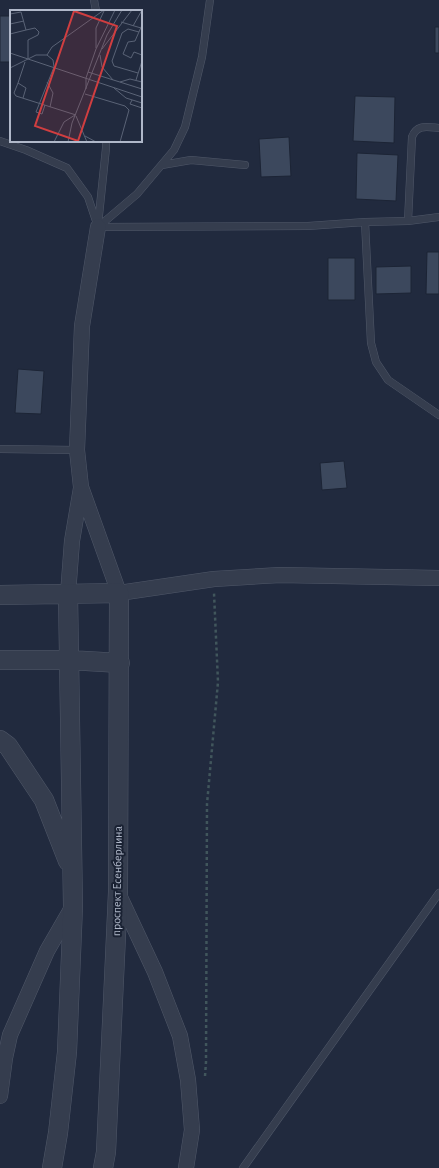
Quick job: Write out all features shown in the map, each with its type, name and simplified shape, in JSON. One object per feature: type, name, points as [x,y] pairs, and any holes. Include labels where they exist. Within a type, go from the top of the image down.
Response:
[{"type":"street","points":[[98,227],[82,326],[77,450],[81,487],[119,593]]},
{"type":"street","points":[[52,1168],[58,1133],[67,1052],[73,906],[68,594],[72,541],[81,487]]},
{"type":"street","points":[[0,595],[119,593],[214,578],[280,575],[439,578]]},
{"type":"street","name":"проспект Есенберлина","points":[[102,1168],[106,1152],[118,892],[120,663],[119,593]]},
{"type":"street","points":[[0,660],[69,660],[120,663]]},
{"type":"street","points":[[0,740],[8,746],[44,800],[73,872]]},
{"type":"street","points":[[118,892],[155,972],[180,1036],[188,1080],[192,1130],[186,1168]]},
{"type":"street","points":[[0,1096],[5,1058],[10,1035],[47,951],[73,906]]},
{"type":"lane","points":[[94,0],[96,10]]},
{"type":"lane","points":[[98,227],[137,194],[174,150],[185,127],[202,56],[210,0]]},
{"type":"lane","points":[[408,221],[412,137],[414,132],[422,126],[439,128]]},
{"type":"lane","points":[[0,141],[26,150],[67,168],[88,197],[98,227]]},
{"type":"lane","points":[[98,227],[106,142]]},
{"type":"lane","points":[[162,165],[191,160],[245,164]]},
{"type":"lane","points":[[98,227],[308,226],[408,221],[439,217]]},
{"type":"lane","points":[[365,222],[372,343],[376,362],[388,380],[439,415]]},
{"type":"lane","points":[[0,448],[77,450]]},
{"type":"lane","points":[[243,1168],[439,893]]},
{"type":"path","points":[[204,1078],[206,1062],[207,804],[218,682],[214,578]]},
{"type":"building","points":[[0,16],[10,16],[10,62],[0,62]]},
{"type":"building","points":[[435,27],[439,27],[439,53],[435,53]]},
{"type":"building","points":[[355,96],[395,97],[394,143],[353,141]]},
{"type":"building","points":[[289,137],[291,176],[261,177],[259,139]]},
{"type":"building","points":[[357,153],[398,155],[396,201],[356,199]]},
{"type":"building","points":[[427,252],[439,252],[439,294],[426,294]]},
{"type":"building","points":[[328,258],[355,258],[355,300],[328,300]]},
{"type":"building","points":[[411,266],[411,293],[376,294],[376,267]]},
{"type":"building","points":[[18,369],[44,371],[41,414],[15,413]]},
{"type":"building","points":[[344,461],[347,488],[322,490],[320,463]]}]
